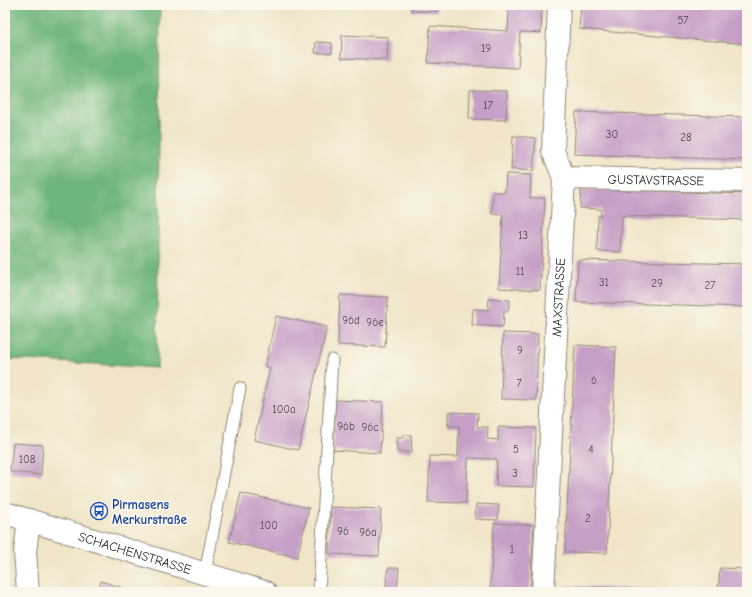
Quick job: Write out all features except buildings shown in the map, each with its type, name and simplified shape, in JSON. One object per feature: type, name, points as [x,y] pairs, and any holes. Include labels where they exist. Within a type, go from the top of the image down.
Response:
[{"type":"street","name":"MAXSTRASSE","points":[[543,592],[564,178],[553,150],[559,5]]},
{"type":"street","name":"GUSTAVSTRASSE","points":[[564,178],[747,180]]},
{"type":"street","name":"SCHACHENSTRASSE","points":[[5,512],[265,592]]},
{"type":"street","points":[[28,592],[25,552],[29,520]]},
{"type":"lane","points":[[319,592],[332,360]]},
{"type":"lane","points":[[205,574],[240,388]]},
{"type":"green space","points":[[5,5],[160,5],[157,368],[10,359],[5,323]]},
{"type":"place","name":"Pirmasens Merkurstraße","points":[[99,511]]}]
